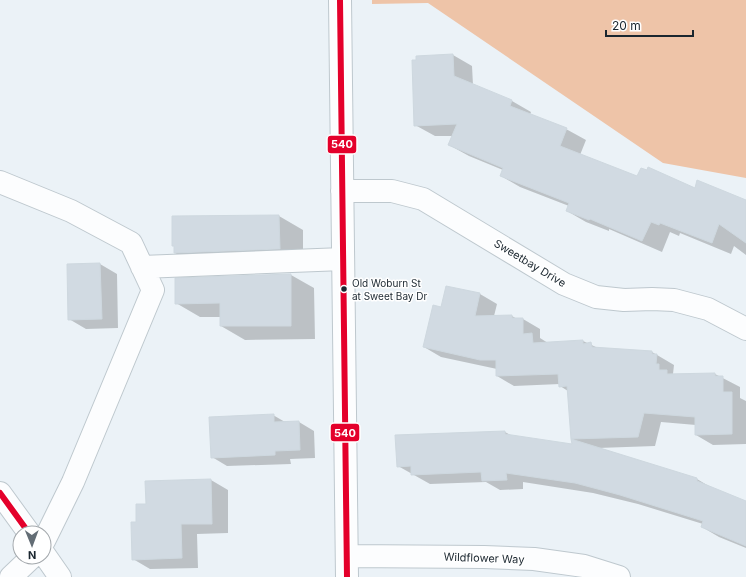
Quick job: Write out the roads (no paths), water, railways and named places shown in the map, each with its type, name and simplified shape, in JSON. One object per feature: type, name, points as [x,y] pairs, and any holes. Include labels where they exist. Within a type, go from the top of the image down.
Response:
[{"type":"street","points":[[340,0],[347,577]]},
{"type":"street","points":[[0,182],[70,211],[131,243],[153,290],[73,482],[52,525]]},
{"type":"street","name":"Sweetbay Drive","points":[[342,191],[392,192],[424,199],[564,284],[603,298],[624,300],[674,300],[708,309],[746,329]]},
{"type":"street","points":[[142,267],[343,259]]},
{"type":"street","points":[[0,493],[23,525]]},
{"type":"street","name":"Wildflower Way","points":[[347,556],[484,557],[534,560],[584,566],[619,577]]},
{"type":"street","points":[[11,577],[24,565]]},
{"type":"street","points":[[52,565],[60,577]]},
{"type":"place","name":"Old Woburn St at Sweet Bay Dr","points":[[344,289]]}]
